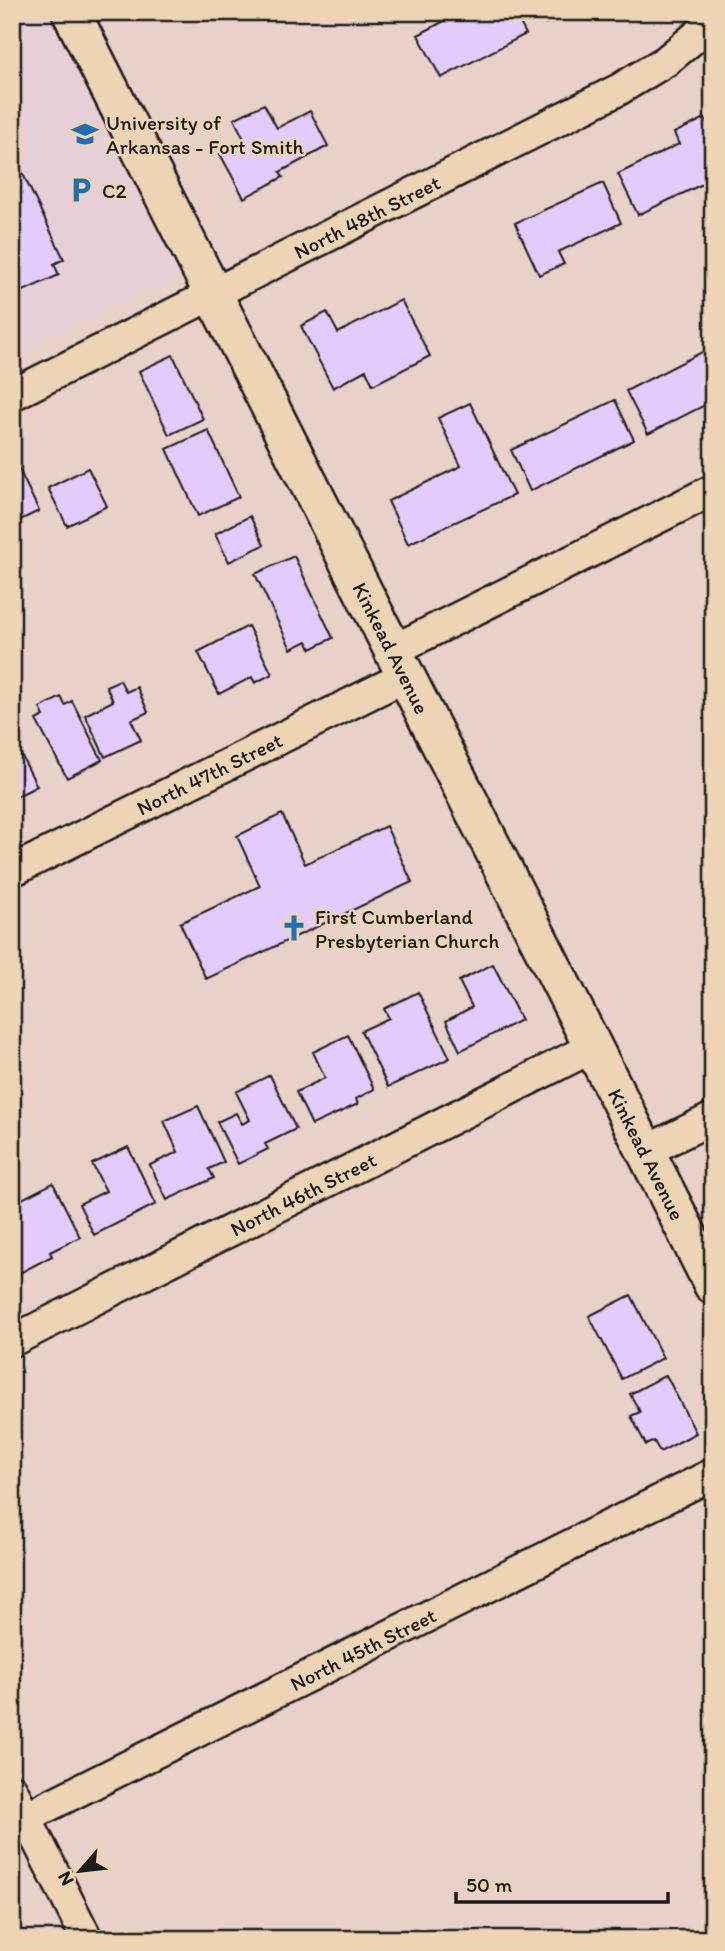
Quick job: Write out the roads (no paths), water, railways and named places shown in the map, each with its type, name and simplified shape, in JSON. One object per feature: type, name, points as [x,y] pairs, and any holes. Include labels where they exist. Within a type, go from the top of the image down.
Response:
[{"type":"street","name":"Kinkead Avenue","points":[[71,12],[713,1285]]},
{"type":"street","name":"North 48th Street","points":[[12,395],[618,90],[666,61],[713,22]]},
{"type":"street","name":"North 47th Street","points":[[12,871],[400,663],[713,490]]},
{"type":"street","name":"North 46th Street","points":[[12,1341],[593,1047]]},
{"type":"street","points":[[646,1151],[713,1118]]},
{"type":"street","name":"North 45th Street","points":[[19,1821],[713,1474]]},
{"type":"street","points":[[12,1790],[19,1821],[87,1939]]},
{"type":"place","name":"University of Arkansas - Fort Smith","points":[[85,134]]},
{"type":"place","name":"C2","points":[[81,190]]},
{"type":"place","name":"First Cumberland Presbyterian Church","points":[[294,928]]}]
